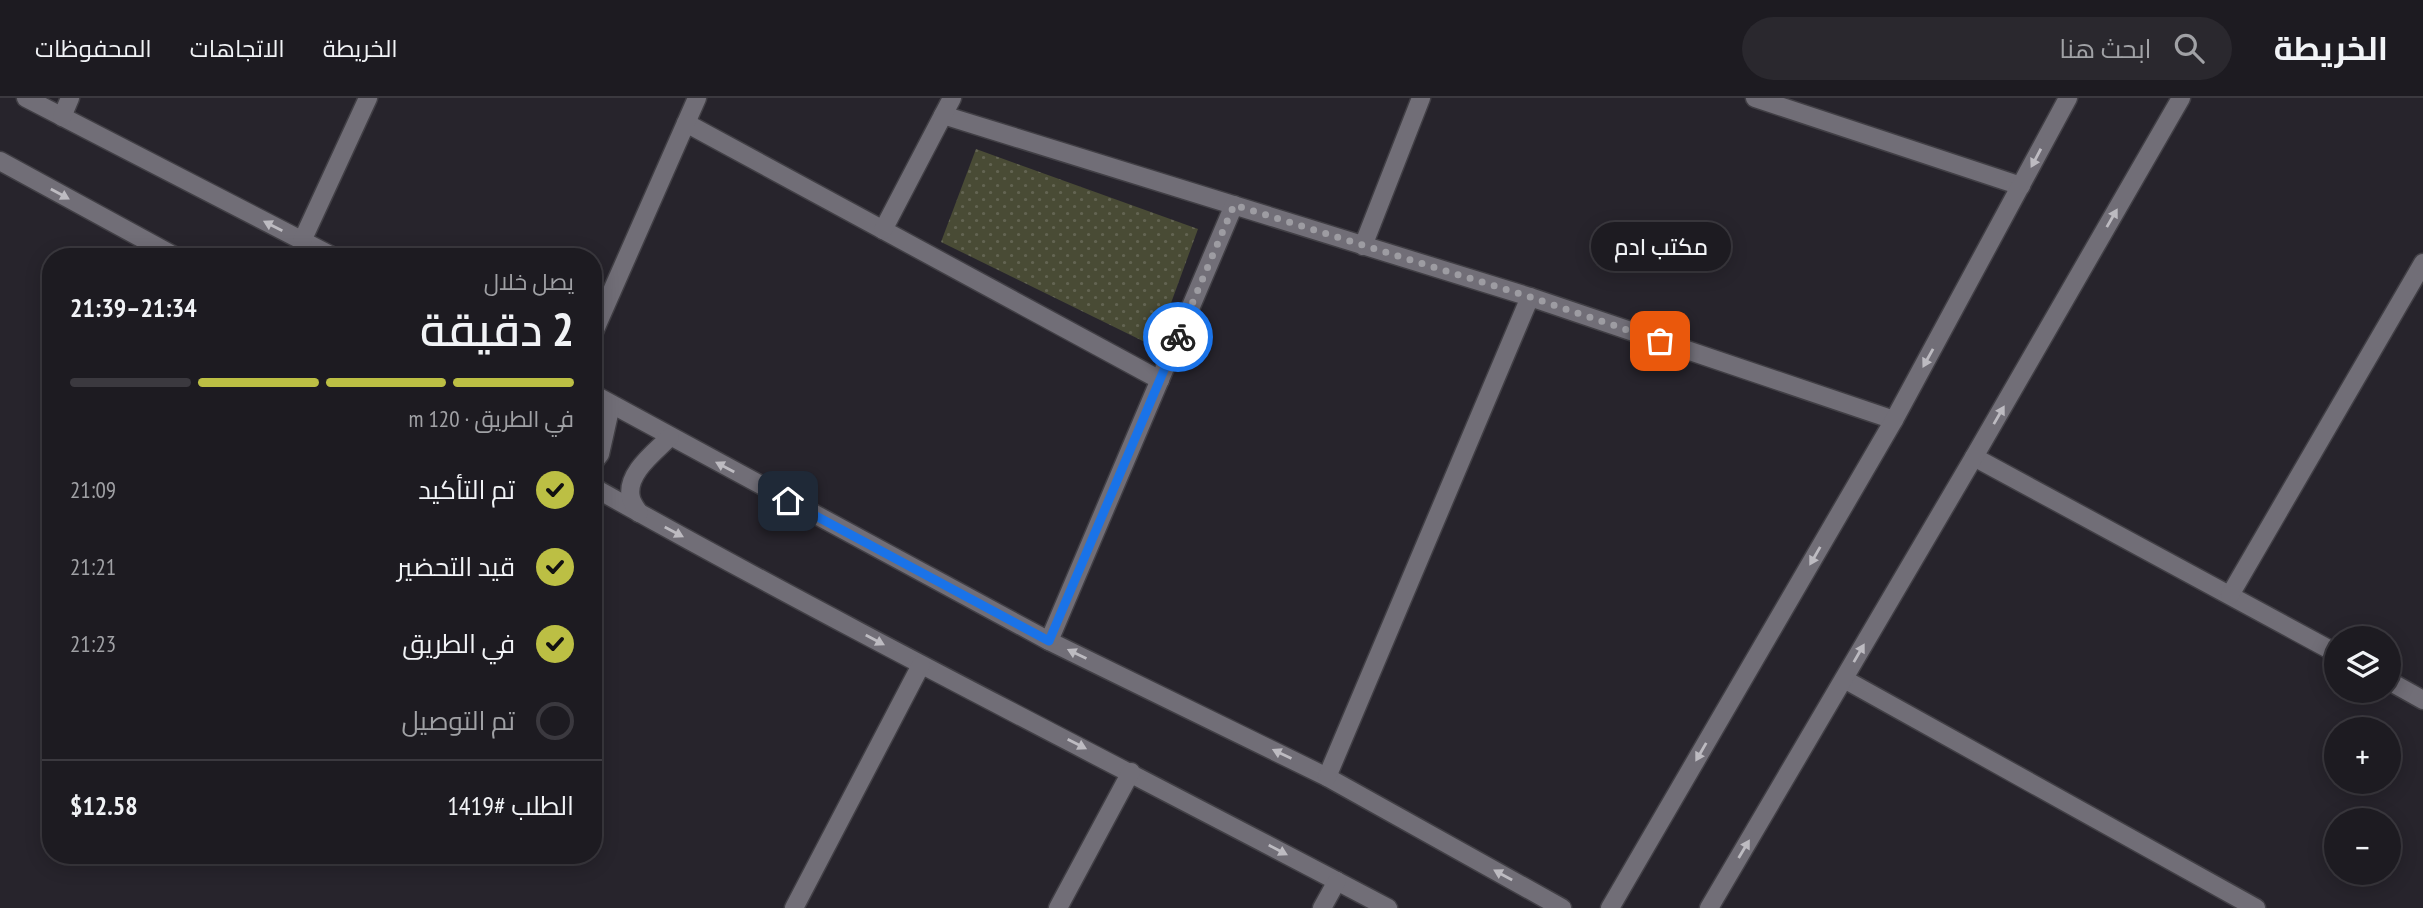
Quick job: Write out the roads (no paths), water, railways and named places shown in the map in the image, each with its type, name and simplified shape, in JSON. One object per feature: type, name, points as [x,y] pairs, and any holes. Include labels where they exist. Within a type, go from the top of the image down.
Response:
[{"type":"street","points":[[26,98],[316,248]]},
{"type":"street","points":[[62,117],[70,98]]},
{"type":"street","points":[[302,241],[368,98]]},
{"type":"street","points":[[602,314],[697,98]]},
{"type":"street","points":[[883,230],[952,98]]},
{"type":"street","points":[[1363,246],[1421,98]]},
{"type":"street","points":[[1755,98],[2021,186]]},
{"type":"street","points":[[1610,908],[1894,420],[2068,98]]},
{"type":"street","points":[[1709,908],[2181,98]]},
{"type":"street","points":[[943,115],[1530,297],[1894,420]]},
{"type":"street","points":[[686,123],[1160,380]]},
{"type":"street","points":[[0,161],[160,248]]},
{"type":"street","points":[[1049,641],[1234,205]]},
{"type":"street","points":[[2230,595],[2423,262]]},
{"type":"street","points":[[1327,776],[1530,297]]},
{"type":"street","points":[[602,400],[1049,641],[1327,776],[1562,908]]},
{"type":"street","points":[[602,445],[611,405]]},
{"type":"street","points":[[639,513],[631,498],[634,477],[670,437]]},
{"type":"street","points":[[1974,457],[2324,646]]},
{"type":"street","points":[[602,492],[920,665],[1132,772],[1388,908]]},
{"type":"street","points":[[794,908],[920,665]]},
{"type":"street","points":[[1844,679],[2256,908]]},
{"type":"street","points":[[2401,687],[2423,699]]},
{"type":"street","points":[[1058,908],[1132,772]]},
{"type":"street","points":[[1322,908],[1336,881]]},
{"type":"place","name":"مكتب ادم","points":[[1660,341]]}]
